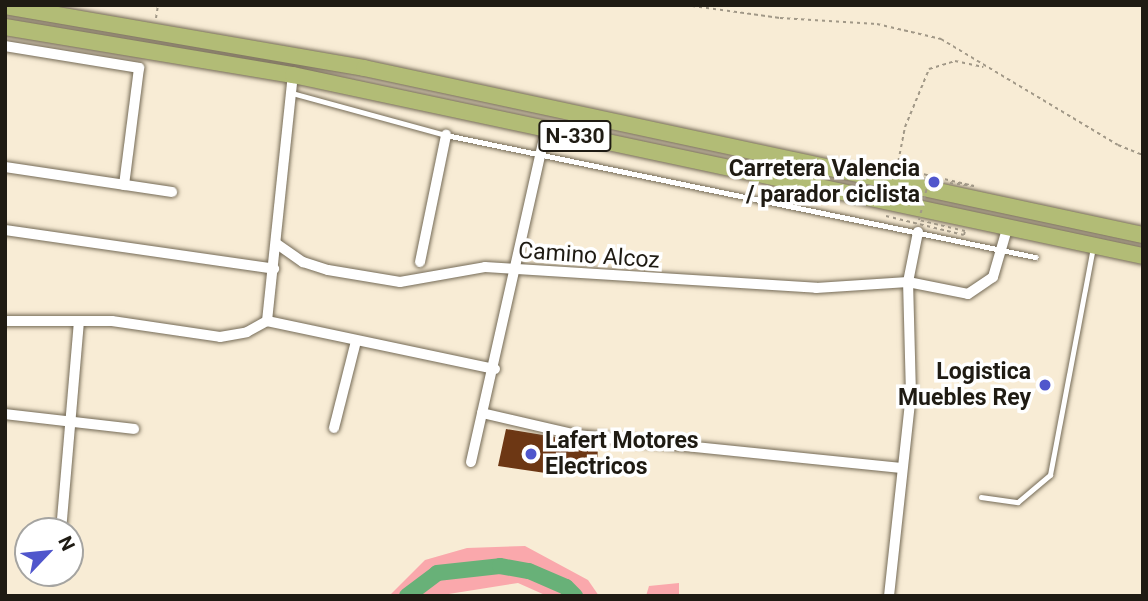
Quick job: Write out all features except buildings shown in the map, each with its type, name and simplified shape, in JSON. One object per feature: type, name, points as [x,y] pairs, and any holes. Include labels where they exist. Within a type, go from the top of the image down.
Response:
[{"type":"highway","name":"N-330","points":[[5,6],[155,29],[364,68],[1143,235]]},
{"type":"highway","name":"N-330","points":[[5,27],[293,75],[1143,256]]},
{"type":"street","points":[[5,46],[139,68],[124,185]]},
{"type":"street","points":[[267,321],[293,75]]},
{"type":"street","points":[[471,462],[495,369],[546,130]]},
{"type":"street","points":[[420,262],[446,135]]},
{"type":"street","points":[[5,167],[172,191]]},
{"type":"street","name":"Camino Alcoz","points":[[276,244],[303,261],[328,270],[400,282],[485,267],[816,288],[908,282],[974,292],[993,277],[1007,229]]},
{"type":"street","points":[[5,230],[274,269]]},
{"type":"street","points":[[889,596],[901,468],[912,395],[908,282],[918,232]]},
{"type":"street","points":[[5,321],[112,321],[220,337],[247,332],[267,321],[495,369]]},
{"type":"street","points":[[62,517],[68,422],[79,322]]},
{"type":"street","points":[[334,428],[356,341]]},
{"type":"street","points":[[482,413],[577,435],[901,468]]},
{"type":"street","points":[[5,414],[134,429]]},
{"type":"lane","points":[[291,93],[446,135],[1035,257]]},
{"type":"lane","points":[[981,497],[1018,502],[1050,475],[1093,247]]},
{"type":"path","points":[[155,29],[158,5]]},
{"type":"path","points":[[685,5],[780,18],[877,23],[941,38],[984,67],[1143,155]]},
{"type":"path","points":[[897,168],[905,127],[929,69],[955,61],[984,67]]},
{"type":"path","points":[[897,168],[974,186],[949,183]]},
{"type":"path","points":[[886,216],[965,232],[919,220],[929,179],[897,168]]},
{"type":"shaded area","points":[[525,546],[588,580],[599,596],[545,595],[518,583],[436,596],[389,596],[425,560],[467,548]]},
{"type":"shaded area","points":[[679,583],[679,596],[646,596],[649,586]]},
{"type":"waterway","points":[[407,596],[437,573],[500,566],[529,571],[566,587],[575,596]]},
{"type":"place","name":"Carretera Valencia / parador ciclista","points":[[934,182]]},
{"type":"place","name":"Logistica Muebles Rey","points":[[1045,385]]},
{"type":"place","name":"Lafert Motores Electricos","points":[[531,454]]}]
